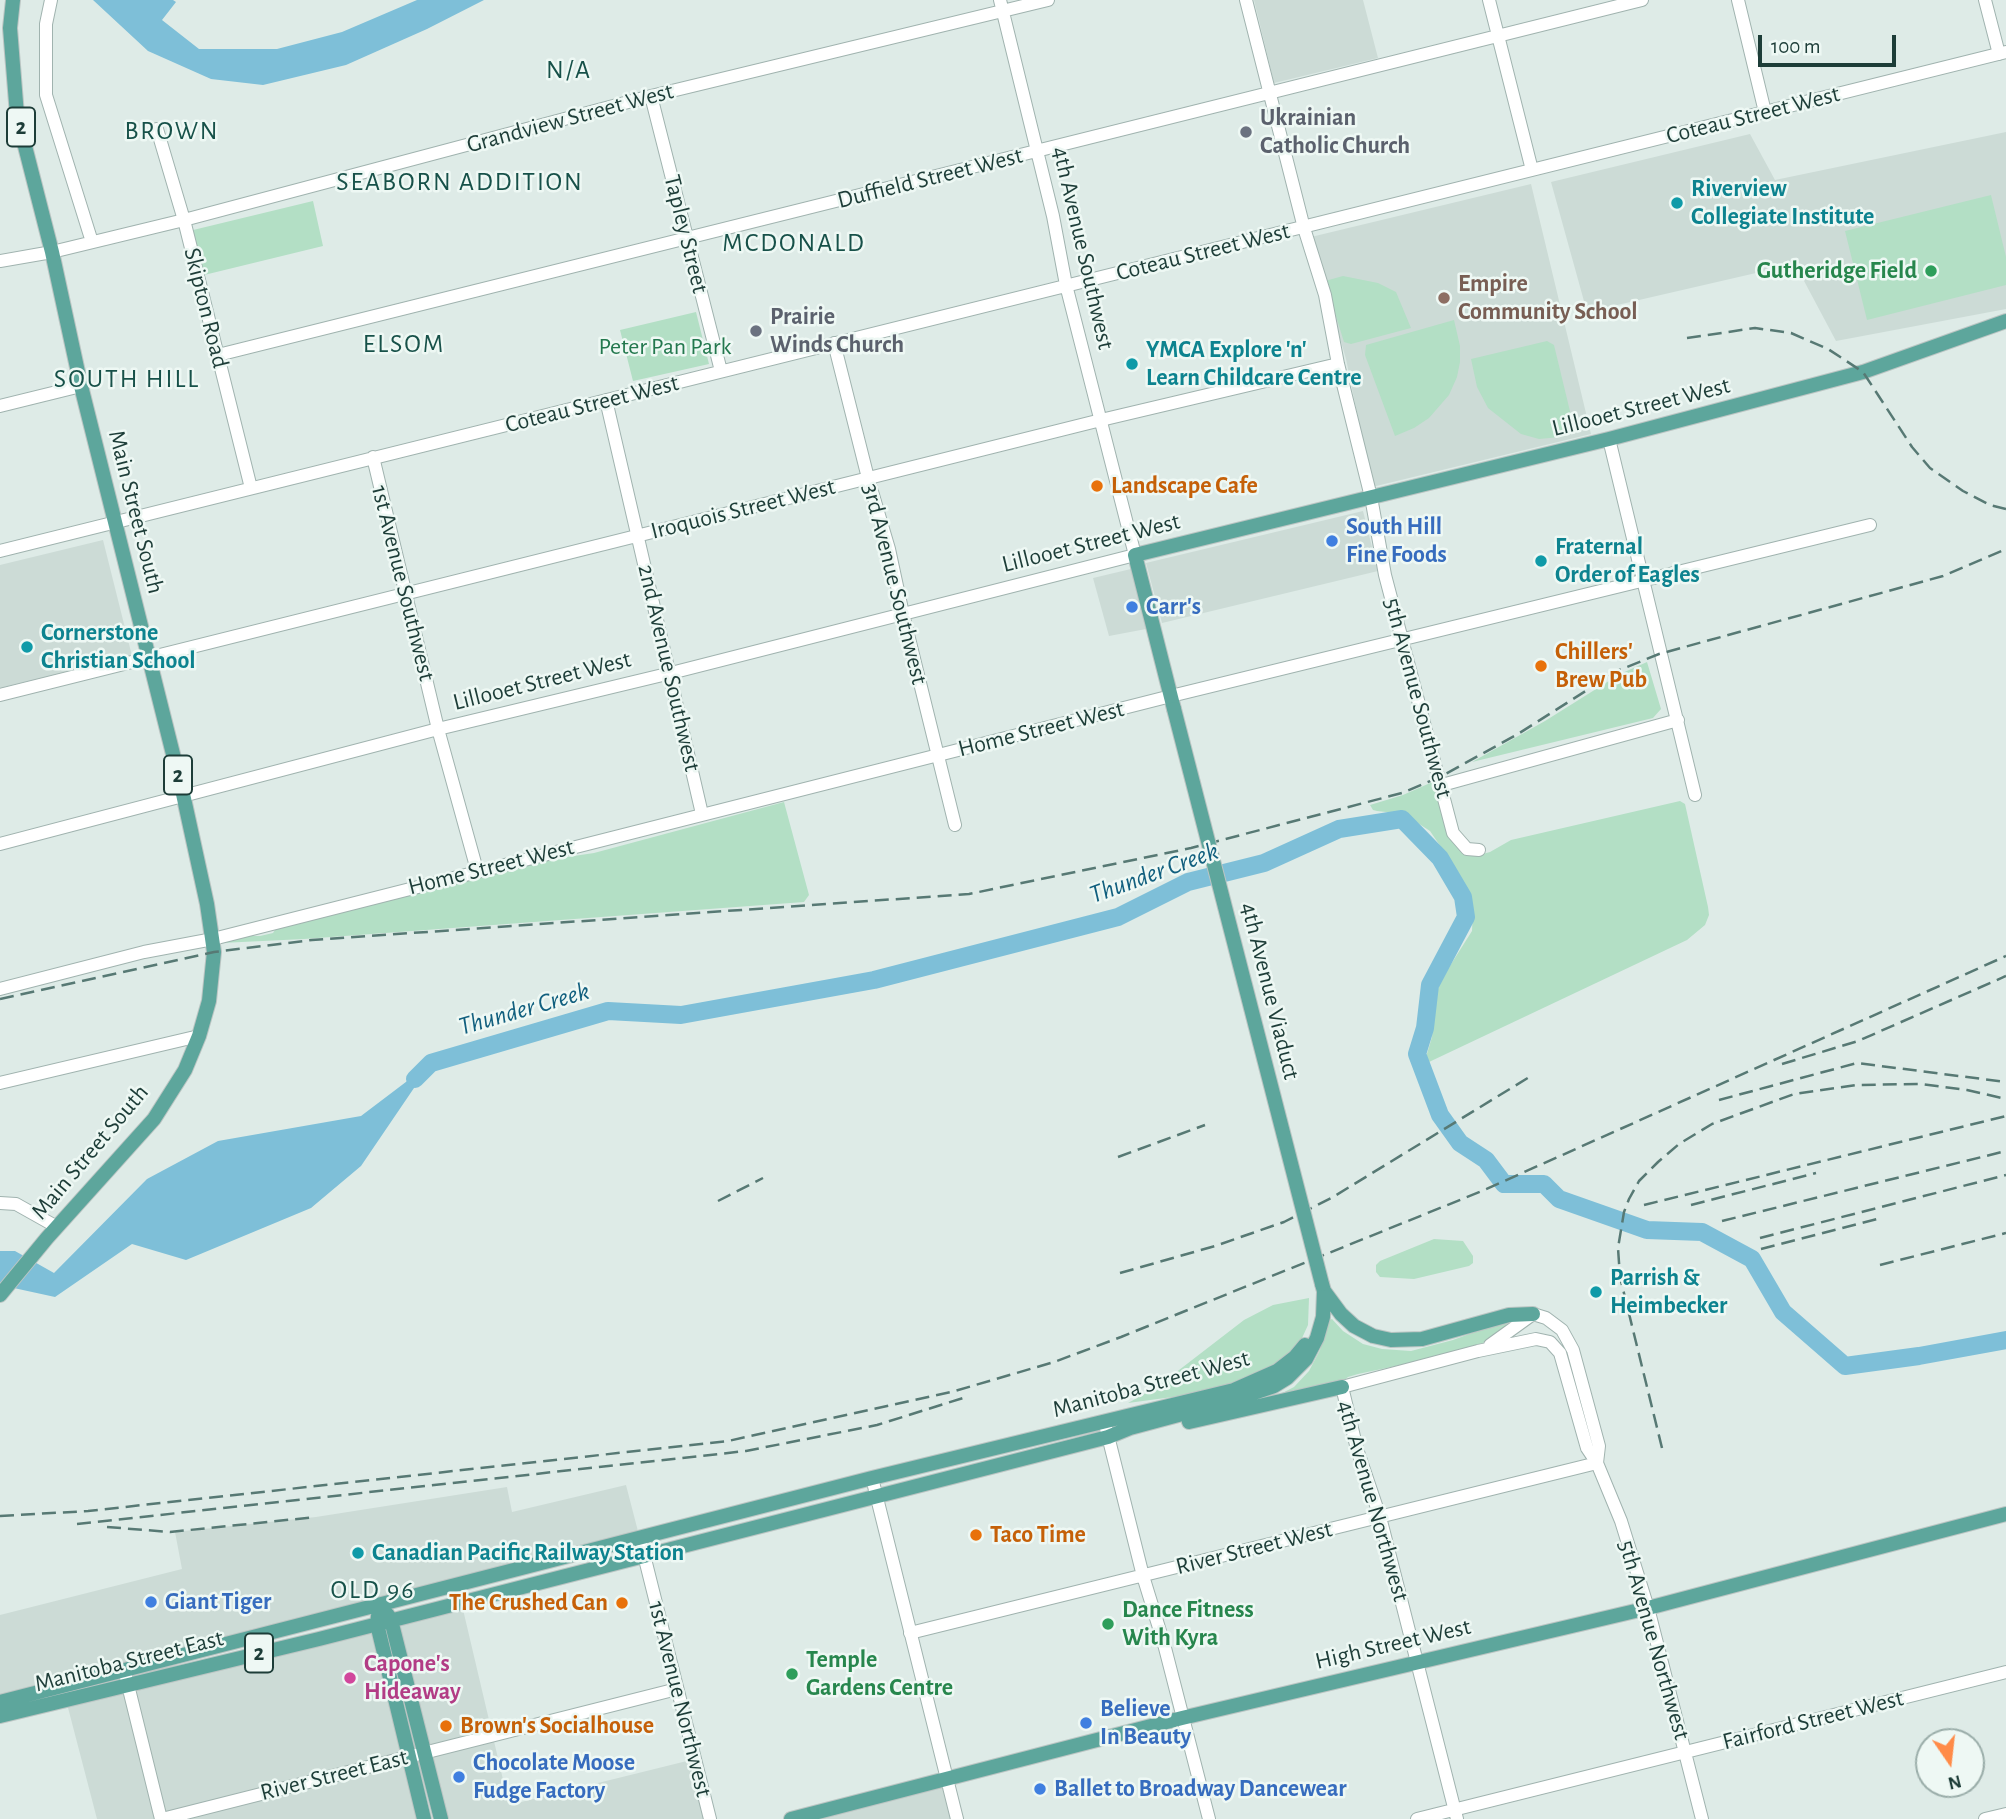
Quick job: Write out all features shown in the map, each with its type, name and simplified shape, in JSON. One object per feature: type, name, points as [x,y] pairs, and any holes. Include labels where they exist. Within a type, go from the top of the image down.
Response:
[{"type":"main road","name":"2","points":[[13,0],[10,28],[18,115],[52,252]]},
{"type":"main road","name":"Main Street South","points":[[1,1294],[154,1119],[185,1070],[199,1035],[213,978],[213,939],[183,794],[81,386],[52,252]]},
{"type":"main road","name":"Lillooet Street West","points":[[1135,555],[1609,439],[1863,372],[2006,321]]},
{"type":"main road","name":"4th Avenue Southwest","points":[[1135,555],[1173,703]]},
{"type":"main road","name":"4th Avenue Viaduct","points":[[1173,703],[1323,1287]]},
{"type":"main road","points":[[1323,1287],[1341,1314],[1354,1326],[1373,1336],[1391,1340],[1422,1339],[1509,1315],[1533,1314]]},
{"type":"main road","name":"Manitoba Street West","points":[[380,1604],[872,1478],[1234,1390],[1277,1371],[1295,1357],[1307,1342],[1323,1287]]},
{"type":"main road","name":"Manitoba Street West","points":[[384,1622],[1108,1437],[1130,1428],[1274,1386],[1287,1378],[1306,1359],[1317,1338],[1323,1317],[1323,1287]]},
{"type":"main road","points":[[1108,1437],[1131,1435],[1342,1387]]},
{"type":"main road","name":"High Street West","points":[[790,1819],[1182,1718],[1648,1608],[2006,1514]]},
{"type":"main road","points":[[380,1604],[408,1756],[424,1819]]},
{"type":"main road","name":"Manitoba Street East","points":[[0,1716],[380,1604]]},
{"type":"main road","points":[[384,1622],[442,1819]]},
{"type":"main road","name":"Manitoba Street East","points":[[0,1702],[384,1622]]},
{"type":"street","points":[[51,0],[46,24],[46,95],[92,242]]},
{"type":"street","name":"Grandview Street West","points":[[0,261],[52,252],[184,220],[1001,6],[1048,0]]},
{"type":"street","name":"5th Avenue Southwest","points":[[1246,0],[1304,228],[1325,295],[1338,364],[1371,497],[1385,575],[1453,833],[1467,849],[1479,850]]},
{"type":"street","points":[[1489,0],[1532,170]]},
{"type":"street","name":"Duffield Street West","points":[[218,355],[1642,0]]},
{"type":"street","points":[[1738,0],[1765,112]]},
{"type":"street","points":[[1985,0],[2002,53]]},
{"type":"street","name":"4th Avenue Southwest","points":[[1001,6],[1037,151],[1066,285],[1135,555]]},
{"type":"street","name":"Coteau Street West","points":[[0,551],[2002,53]]},
{"type":"street","name":"Tapley Street","points":[[651,96],[721,371]]},
{"type":"street","name":"Skipton Road","points":[[157,129],[184,220],[251,488]]},
{"type":"street","name":"3rd Avenue Southwest","points":[[834,343],[889,549],[902,614],[955,825]]},
{"type":"street","name":"Iroquois Street West","points":[[0,695],[1101,419],[1338,364]]},
{"type":"street","points":[[0,406],[81,386]]},
{"type":"street","name":"2nd Avenue Southwest","points":[[606,400],[702,814]]},
{"type":"street","points":[[1609,439],[1695,795]]},
{"type":"street","name":"1st Avenue Southwest","points":[[373,457],[438,729],[477,870]]},
{"type":"street","name":"Home Street West","points":[[0,989],[144,953],[213,939],[938,755],[1173,703],[1401,640],[1870,524]]},
{"type":"street","name":"Lillooet Street West","points":[[0,844],[438,729],[671,673],[1135,555]]},
{"type":"street","points":[[1441,785],[1678,720]]},
{"type":"street","points":[[0,1083],[199,1035]]},
{"type":"street","points":[[0,1203],[16,1204],[57,1227]]},
{"type":"street","points":[[1342,1387],[1478,1351],[1497,1341],[1533,1314]]},
{"type":"street","name":"5th Avenue Northwest","points":[[1533,1314],[1558,1326],[1571,1345],[1599,1446],[1597,1463]]},
{"type":"street","name":"5th Avenue Northwest","points":[[1478,1351],[1536,1339],[1550,1342],[1558,1349],[1587,1448],[1597,1463],[1621,1521],[1648,1608],[1702,1819]]},
{"type":"street","name":"4th Avenue Northwest","points":[[1342,1387],[1357,1449],[1380,1517],[1456,1814]]},
{"type":"street","points":[[1104,1421],[1209,1819]]},
{"type":"street","name":"River Street West","points":[[910,1633],[1597,1463]]},
{"type":"street","points":[[872,1478],[957,1819]]},
{"type":"street","name":"1st Avenue Northwest","points":[[640,1539],[710,1819]]},
{"type":"street","name":"Fairford Street West","points":[[1417,1819],[1456,1814],[1686,1752],[2006,1672]]},
{"type":"street","points":[[126,1677],[161,1819]]},
{"type":"street","points":[[424,1752],[677,1689]]},
{"type":"street","name":"River Street East","points":[[161,1819],[424,1752]]},
{"type":"street","points":[[1985,1819],[2006,1814]]},
{"type":"shaded area","points":[[1254,0],[1363,0],[1378,58],[1274,83]]},
{"type":"shaded area","points":[[2006,132],[2006,309],[1836,341],[1795,264],[1587,312],[1551,182],[1750,134],[1775,180]]},
{"type":"shaded area","name":"Empire Community School","points":[[1531,184],[1591,434],[1372,487],[1346,359],[1311,237]]},
{"type":"shaded area","points":[[1363,511],[1378,571],[1162,623],[1146,563]]},
{"type":"shaded area","points":[[103,540],[132,656],[0,688],[0,565]]},
{"type":"shaded area","points":[[1131,569],[1146,629],[1109,636],[1093,578]]},
{"type":"shaded area","points":[[626,1485],[640,1539],[0,1702],[0,1615],[182,1569],[175,1532],[316,1517],[507,1487],[512,1512]]},
{"type":"shaded area","points":[[461,1601],[509,1805],[695,1759],[710,1819],[441,1819],[391,1620]]},
{"type":"shaded area","points":[[377,1624],[424,1819],[97,1819],[66,1700]]},
{"type":"shaded area","points":[[947,1780],[957,1819],[791,1819]]},
{"type":"green space","name":"Gutheridge Field","points":[[1991,195],[2006,257],[2006,285],[1867,320],[1845,231]]},
{"type":"green space","points":[[313,201],[323,246],[200,276],[189,231]]},
{"type":"green space","points":[[1343,276],[1378,283],[1396,292],[1411,328],[1351,344],[1344,342],[1325,281]]},
{"type":"green space","name":"Peter Pan Park","points":[[696,312],[709,364],[633,381],[620,330]]},
{"type":"green space","points":[[1454,320],[1460,346],[1460,362],[1449,395],[1429,418],[1395,436],[1365,355],[1366,345]]},
{"type":"green space","points":[[1547,341],[1554,345],[1575,432],[1539,439],[1521,434],[1488,408],[1477,387],[1471,359]]},
{"type":"green space","points":[[1647,662],[1661,709],[1653,718],[1472,762],[1620,674]]},
{"type":"green space","points":[[1437,780],[1449,832],[1479,855],[1511,840],[1680,801],[1685,804],[1708,907],[1709,915],[1705,925],[1687,940],[1429,1062],[1426,1057],[1432,1037],[1435,998],[1441,980],[1472,931],[1473,910],[1458,872],[1430,831],[1404,814],[1373,810],[1370,805],[1403,795]]},
{"type":"green space","points":[[784,802],[809,895],[804,902],[221,943],[238,936],[273,933],[278,925],[357,909],[547,860],[594,853]]},
{"type":"green space","points":[[1434,1239],[1463,1241],[1473,1256],[1473,1263],[1414,1279],[1380,1277],[1376,1272],[1376,1265],[1380,1261]]},
{"type":"green space","points":[[1309,1298],[1308,1325],[1290,1358],[1251,1379],[1180,1396],[1128,1403],[1157,1387],[1244,1320],[1273,1305]]},
{"type":"green space","points":[[1332,1319],[1343,1331],[1363,1344],[1382,1349],[1411,1351],[1453,1340],[1510,1319],[1505,1327],[1483,1343],[1358,1374],[1348,1377],[1338,1385],[1263,1403],[1294,1387],[1309,1371],[1320,1350],[1327,1321]]},
{"type":"water","points":[[93,0],[173,0],[176,2],[162,20],[199,49],[277,49],[342,32],[417,0],[484,0],[346,65],[263,85],[211,79],[148,51]]},
{"type":"water","points":[[431,1063],[361,1166],[311,1208],[186,1260],[132,1244],[55,1297],[0,1285],[0,1251],[15,1251],[54,1273],[147,1179],[218,1141],[361,1116]]},
{"type":"waterway","name":"Thunder Creek","points":[[415,1079],[431,1063],[608,1011],[681,1015],[874,980],[1118,917],[1188,882],[1264,863],[1339,829],[1402,819],[1440,858],[1463,897],[1466,917],[1430,985],[1425,1028],[1417,1054],[1440,1115],[1460,1143],[1486,1160],[1504,1184],[1544,1184],[1559,1199],[1647,1230],[1702,1232],[1752,1259],[1783,1312],[1845,1366],[2006,1340]]},
{"type":"railway","points":[[1687,338],[1755,328],[1791,333],[1828,349],[1863,372],[1912,447],[1930,468],[1963,491],[1990,505],[2006,509]]},
{"type":"railway","points":[[0,999],[214,952],[312,940],[969,894],[1191,848],[1402,793],[1440,777],[1518,734],[1617,671],[1659,654],[1943,576],[2006,549]]},
{"type":"railway","points":[[0,1516],[88,1511],[728,1441],[955,1391],[1054,1362],[1121,1337],[1482,1191],[2006,956]]},
{"type":"railway","points":[[1782,1064],[1858,1041],[2006,976]]},
{"type":"railway","points":[[1719,1100],[1857,1063],[2006,1082]]},
{"type":"railway","points":[[1120,1273],[1215,1246],[1284,1222],[1333,1197],[1531,1076]]},
{"type":"railway","points":[[1662,1448],[1620,1277],[1618,1248],[1624,1212],[1639,1181],[1679,1144],[1712,1124],[1794,1094],[1856,1085],[1921,1084],[2006,1099]]},
{"type":"railway","points":[[1644,1205],[2006,1116]]},
{"type":"railway","points":[[1118,1157],[1205,1125]]},
{"type":"railway","points":[[1722,1221],[2006,1151]]},
{"type":"railway","points":[[1691,1205],[1816,1173]]},
{"type":"railway","points":[[1760,1238],[2006,1175]]},
{"type":"railway","points":[[718,1201],[763,1178]]},
{"type":"railway","points":[[1761,1249],[1877,1219]]},
{"type":"railway","points":[[1880,1265],[2006,1233]]},
{"type":"railway","points":[[77,1524],[746,1451],[877,1425],[963,1398]]},
{"type":"railway","points":[[107,1527],[170,1532],[316,1517]]},
{"type":"place","name":"Ukrainian Catholic Church","points":[[1246,132]]},
{"type":"place","name":"Riverview Collegiate Institute","points":[[1677,203]]},
{"type":"place","name":"Gutheridge Field","points":[[1931,271]]},
{"type":"place","name":"Empire Community School","points":[[1444,298]]},
{"type":"place","name":"Prairie Winds Church","points":[[756,331]]},
{"type":"place","name":"YMCA Explore 'n' Learn Childcare Centre","points":[[1132,364]]},
{"type":"place","name":"Landscape Cafe","points":[[1097,486]]},
{"type":"place","name":"South Hill Fine Foods","points":[[1332,541]]},
{"type":"place","name":"Fraternal Order of Eagles","points":[[1541,561]]},
{"type":"place","name":"Carr's","points":[[1132,607]]},
{"type":"place","name":"Cornerstone Christian School","points":[[27,647]]},
{"type":"place","name":"Chillers' Brew Pub","points":[[1541,666]]},
{"type":"place","name":"Parrish & Heimbecker","points":[[1596,1292]]},
{"type":"place","name":"Taco Time","points":[[976,1535]]},
{"type":"place","name":"Canadian Pacific Railway Station","points":[[358,1553]]},
{"type":"place","name":"Giant Tiger","points":[[151,1602]]},
{"type":"place","name":"The Crushed Can","points":[[622,1603]]},
{"type":"place","name":"Dance Fitness With Kyra","points":[[1108,1624]]},
{"type":"place","name":"Temple Gardens Centre","points":[[792,1674]]},
{"type":"place","name":"Capone's Hideaway","points":[[350,1678]]},
{"type":"place","name":"Believe In Beauty","points":[[1086,1723]]},
{"type":"place","name":"Brown's Socialhouse","points":[[446,1726]]},
{"type":"place","name":"Chocolate Moose Fudge Factory","points":[[459,1777]]},
{"type":"place","name":"Ballet to Broadway Dancewear","points":[[1040,1789]]},
{"type":"district","name":"N/A","points":[[569,70]]},
{"type":"district","name":"BROWN","points":[[172,131]]},
{"type":"district","name":"SEABORN ADDITION","points":[[460,182]]},
{"type":"district","name":"MCDONALD","points":[[794,243]]},
{"type":"district","name":"ELSOM","points":[[404,344]]},
{"type":"district","name":"SOUTH HILL","points":[[127,379]]},
{"type":"district","name":"OLD 96","points":[[373,1590]]}]
